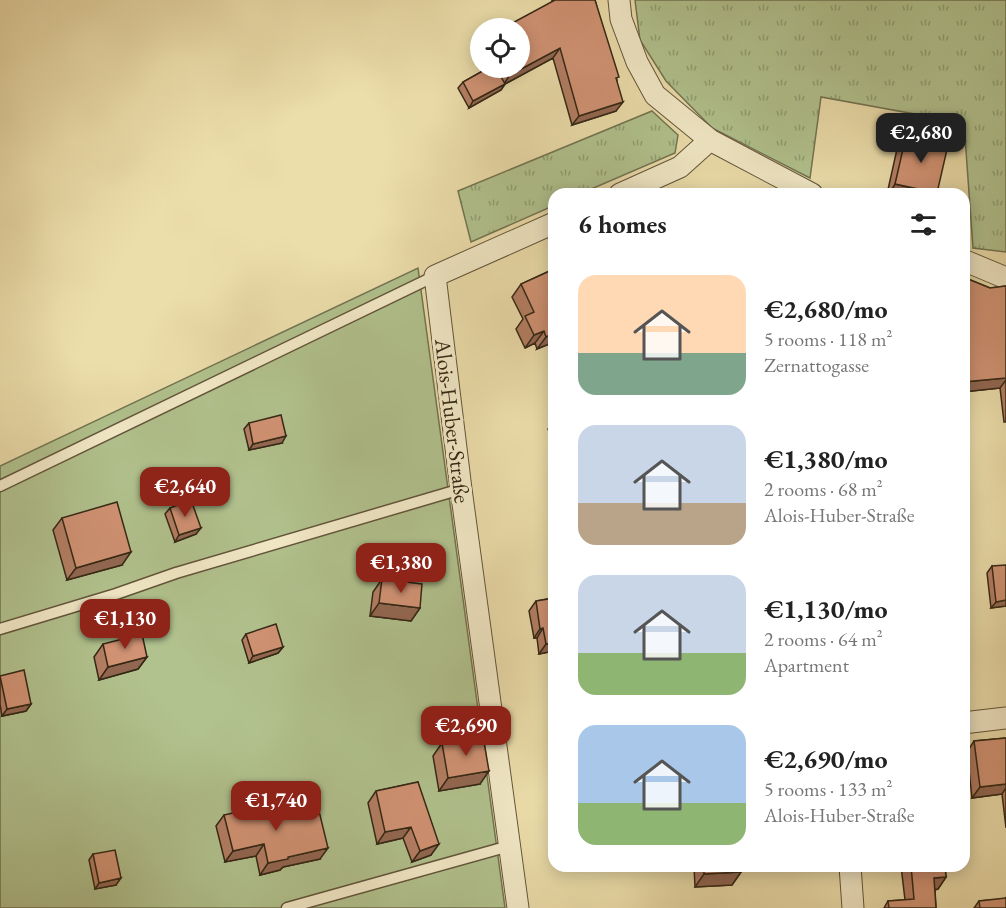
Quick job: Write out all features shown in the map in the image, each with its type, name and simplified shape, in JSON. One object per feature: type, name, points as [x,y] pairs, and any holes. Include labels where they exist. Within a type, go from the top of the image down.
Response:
[{"type":"street","points":[[619,0],[621,19],[637,62],[655,95],[710,140],[801,188]]},
{"type":"street","points":[[633,188],[680,166],[710,140]]},
{"type":"street","points":[[435,276],[548,229]]},
{"type":"street","points":[[970,263],[1006,278]]},
{"type":"street","name":"Alois-Huber-Straße","points":[[435,276],[461,489],[518,908]]},
{"type":"street","points":[[970,722],[1006,718]]},
{"type":"street","points":[[851,872],[854,908]]},
{"type":"lane","points":[[0,486],[435,276]]},
{"type":"lane","points":[[0,628],[461,489]]},
{"type":"lane","points":[[286,908],[509,846]]},
{"type":"green space","points":[[635,0],[1006,0],[1006,252],[973,248],[964,123],[821,97],[810,178],[712,128],[666,81],[640,40]]},
{"type":"green space","points":[[652,111],[678,135],[675,153],[594,188],[548,188],[548,208],[471,242],[458,191]]},
{"type":"green space","points":[[418,268],[505,908],[0,908],[0,466]]},
{"type":"shaded area","points":[[408,556],[416,573],[412,587],[394,584],[386,559]]},
{"type":"building","points":[[555,0],[595,0],[619,77],[616,78],[623,102],[579,116],[560,48],[530,64],[530,18],[522,18]]},
{"type":"building","points":[[470,78],[502,78],[505,84],[473,101],[463,82]]},
{"type":"building","points":[[906,136],[948,145],[938,188],[914,188],[895,184]]},
{"type":"building","points":[[548,272],[548,336],[546,337],[544,331],[534,335],[525,316],[534,312],[521,284]]},
{"type":"building","points":[[970,280],[990,288],[1006,286],[1006,378],[970,381]]},
{"type":"building","points":[[281,415],[286,436],[253,444],[249,423]]},
{"type":"building","points":[[191,500],[201,528],[179,535],[170,508]]},
{"type":"building","points":[[117,502],[131,552],[76,568],[62,518]]},
{"type":"building","points":[[1006,565],[1006,600],[996,602],[992,566]]},
{"type":"building","points":[[382,579],[422,584],[420,608],[379,603]]},
{"type":"building","points":[[548,599],[548,644],[546,644],[543,628],[540,629],[536,601]]},
{"type":"building","points":[[276,624],[283,647],[253,656],[246,634]]},
{"type":"building","points":[[142,634],[147,657],[108,667],[103,644]]},
{"type":"building","points":[[24,670],[31,704],[7,709],[0,676]]},
{"type":"building","points":[[483,736],[489,771],[448,778],[442,743]]},
{"type":"building","points":[[1006,738],[1006,784],[980,787],[974,741]]},
{"type":"building","points":[[418,782],[439,844],[420,851],[411,827],[385,832],[376,791]]},
{"type":"building","points":[[276,803],[280,820],[319,811],[328,848],[268,863],[264,844],[233,851],[224,815]]},
{"type":"building","points":[[115,850],[121,878],[99,883],[93,854]]},
{"type":"building","points":[[704,872],[741,872],[704,874]]},
{"type":"building","points":[[912,872],[946,872],[946,877],[934,878],[936,908],[889,908],[888,901],[914,899]]},
{"type":"building","points":[[1006,898],[1006,908],[980,908],[979,901]]}]
